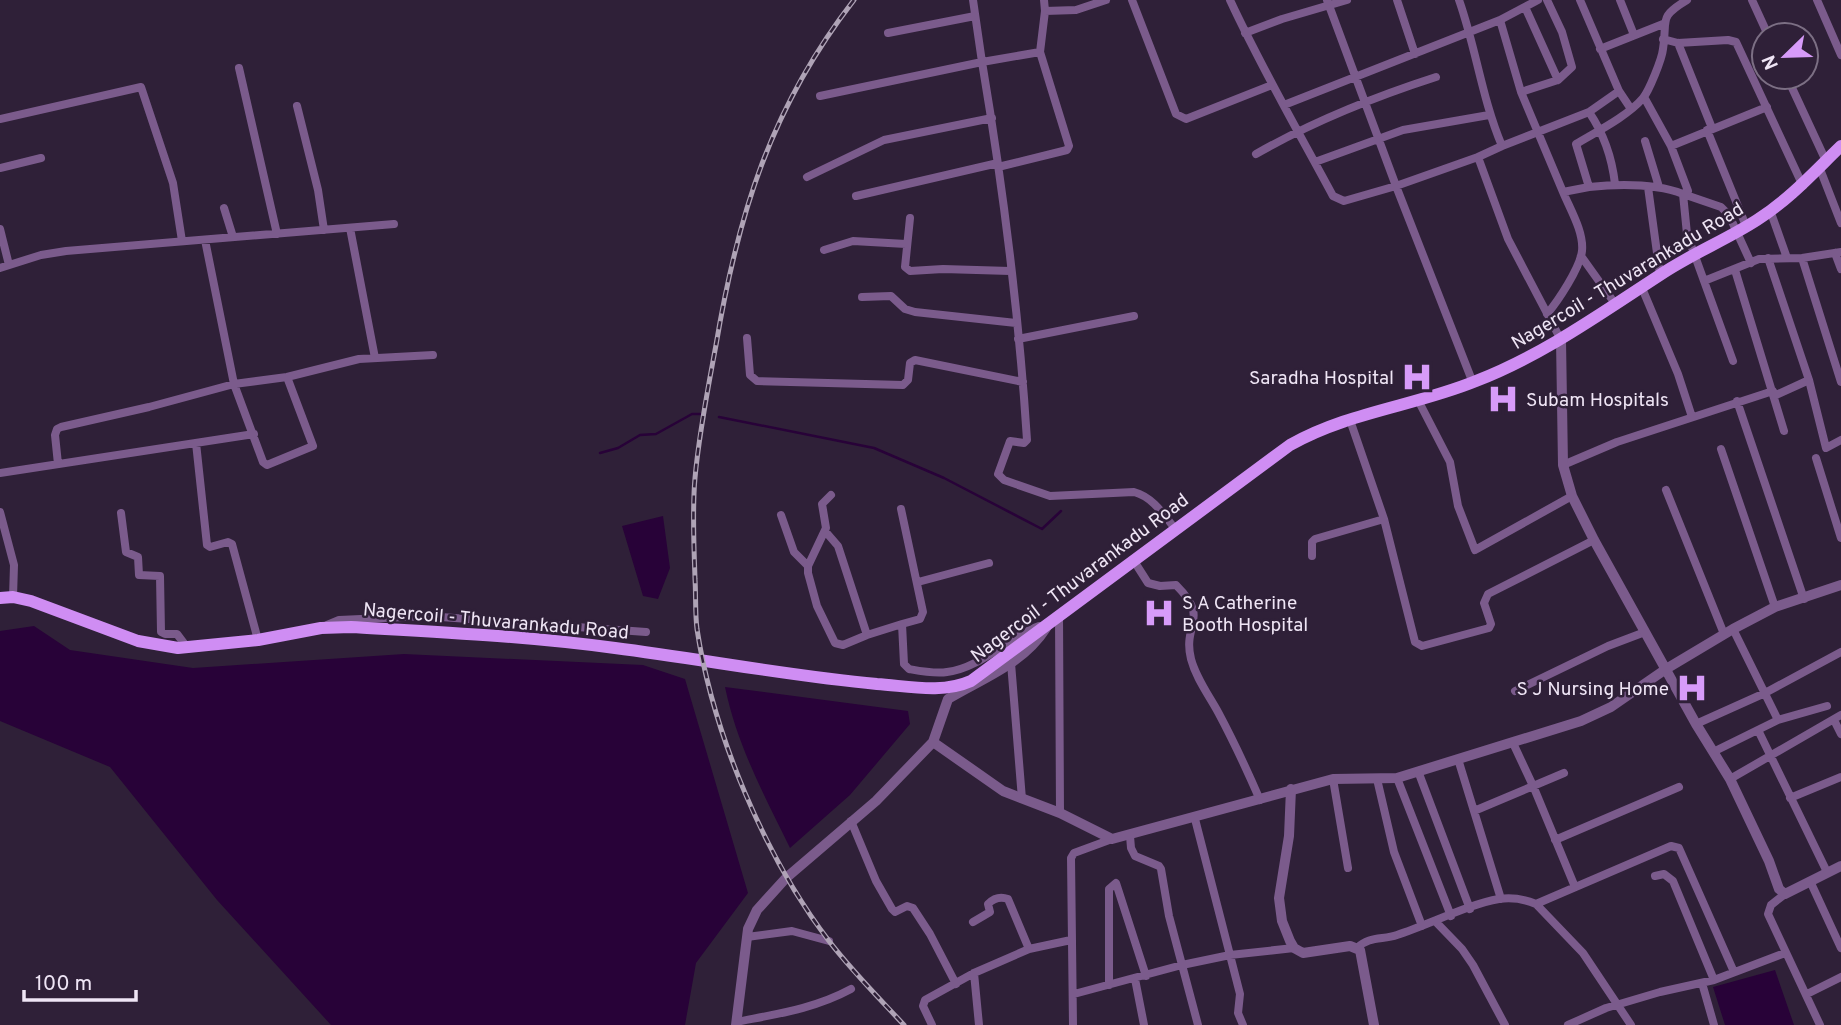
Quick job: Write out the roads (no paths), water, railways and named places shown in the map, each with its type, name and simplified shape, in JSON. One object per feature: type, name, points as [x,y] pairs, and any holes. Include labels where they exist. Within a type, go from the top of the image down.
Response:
[{"type":"main road","name":"Nagercoil - Thuvarankadu Road","points":[[6,598],[31,601],[138,641],[178,648],[258,639],[321,628],[351,627],[535,639],[834,680],[940,689],[971,681],[1277,453],[1301,439],[1350,420],[1473,383],[1511,367],[1561,340],[1660,275],[1770,210],[1803,186],[1841,146]]},
{"type":"street","points":[[973,0],[998,165],[1023,382],[1027,440],[1024,443],[1010,441],[998,471],[999,477],[1050,496],[1111,492],[1142,494],[1149,497],[1176,530]]},
{"type":"street","points":[[856,196],[1067,150],[1069,146],[1040,52],[1044,0]]},
{"type":"street","points":[[1045,11],[1076,9],[1106,0]]},
{"type":"street","points":[[1132,0],[1176,114],[1181,118],[1186,119],[1272,85]]},
{"type":"street","points":[[1230,0],[1272,85],[1333,196],[1338,200],[1344,201],[1396,186],[1478,156],[1589,112],[1619,91]]},
{"type":"street","points":[[1245,33],[1328,3],[1347,0]]},
{"type":"street","points":[[1397,0],[1415,54]]},
{"type":"street","points":[[1521,92],[1558,80],[1573,68],[1562,32],[1547,0]]},
{"type":"street","points":[[1580,0],[1619,91],[1631,108]]},
{"type":"street","points":[[1620,0],[1634,35]]},
{"type":"street","points":[[1752,0],[1762,21]]},
{"type":"street","points":[[1817,0],[1841,55]]},
{"type":"street","points":[[1460,1],[1489,115],[1502,146]]},
{"type":"street","points":[[1589,187],[1576,144],[1644,97],[1663,50],[1663,24],[1671,9],[1682,1]]},
{"type":"street","points":[[1328,3],[1473,383]]},
{"type":"street","points":[[1284,104],[1470,33],[1531,3],[1558,80]]},
{"type":"street","points":[[888,33],[975,16]]},
{"type":"street","points":[[1500,20],[1521,92],[1579,232],[1582,246],[1581,256],[1560,298],[1546,314]]},
{"type":"street","points":[[1600,49],[1663,24]]},
{"type":"street","points":[[1663,39],[1678,43],[1727,40],[1736,42],[1803,186]]},
{"type":"street","points":[[1678,43],[1709,129],[1751,263]]},
{"type":"street","points":[[820,96],[1040,52]]},
{"type":"street","points":[[239,68],[276,234]]},
{"type":"street","points":[[1256,154],[1299,131],[1365,102],[1436,76]]},
{"type":"street","points":[[0,119],[141,87],[173,183],[181,241]]},
{"type":"street","points":[[1793,91],[1823,165],[1841,223]]},
{"type":"street","points":[[1644,97],[1671,146],[1688,189],[1683,194]]},
{"type":"street","points":[[297,106],[318,190],[324,230]]},
{"type":"street","points":[[1671,146],[1767,107]]},
{"type":"street","points":[[1589,112],[1601,129],[1613,167],[1615,184]]},
{"type":"street","points":[[1315,162],[1402,130],[1489,115]]},
{"type":"street","points":[[807,177],[884,140],[992,118]]},
{"type":"street","points":[[1645,141],[1659,187]]},
{"type":"street","points":[[1478,156],[1507,239],[1561,340],[1560,431],[1563,465],[1572,496],[1645,632],[1730,779],[1769,861],[1779,889],[1785,894]]},
{"type":"street","points":[[0,167],[41,158]]},
{"type":"street","points":[[1563,192],[1615,184],[1659,187],[1721,207],[1741,229]]},
{"type":"street","points":[[1647,187],[1660,275]]},
{"type":"street","points":[[1683,194],[1687,234],[1733,361]]},
{"type":"street","points":[[225,208],[233,237]]},
{"type":"street","points":[[1770,210],[1787,258]]},
{"type":"street","points":[[910,218],[905,267],[910,271],[1010,271]]},
{"type":"street","points":[[0,229],[4,266],[66,251],[394,224]]},
{"type":"street","points":[[351,228],[375,358]]},
{"type":"street","points":[[205,240],[234,384],[263,462],[267,465],[313,446],[287,377]]},
{"type":"street","points":[[824,250],[863,240],[906,244]]},
{"type":"street","points":[[1704,281],[1768,258],[1802,258],[1838,252],[1841,269]]},
{"type":"street","points":[[1581,256],[1616,305]]},
{"type":"street","points":[[1768,258],[1809,380],[1826,447],[1841,440]]},
{"type":"street","points":[[1802,258],[1841,382]]},
{"type":"street","points":[[1735,270],[1784,431]]},
{"type":"street","points":[[1642,288],[1678,374],[1692,417]]},
{"type":"street","points":[[862,297],[891,296],[905,309],[915,312],[1016,323]]},
{"type":"street","points":[[1018,339],[1134,316]]},
{"type":"street","points":[[747,338],[750,375],[757,381],[902,385],[908,380],[910,363],[915,360],[1023,382]]},
{"type":"street","points":[[58,464],[55,435],[61,426],[149,407],[234,384],[287,377],[359,359],[433,355]]},
{"type":"street","points":[[1563,465],[1617,442],[1737,401],[1773,393],[1809,380]]},
{"type":"street","points":[[1418,400],[1450,462],[1458,506],[1475,550],[1572,496]]},
{"type":"street","points":[[1737,401],[1804,599]]},
{"type":"street","points":[[1350,420],[1384,519],[1415,642],[1422,646],[1489,628],[1491,624],[1484,603],[1488,594],[1594,540]]},
{"type":"street","points":[[0,473],[254,434]]},
{"type":"street","points":[[196,443],[207,545],[210,547],[228,542],[232,544],[258,639]]},
{"type":"street","points":[[1721,449],[1775,607]]},
{"type":"street","points":[[1816,457],[1841,538]]},
{"type":"street","points":[[1666,490],[1729,632],[1765,692],[1778,720]]},
{"type":"street","points":[[808,566],[825,531],[827,520],[822,504],[831,495]]},
{"type":"street","points":[[781,515],[794,552],[808,566],[814,598],[834,642],[842,646],[867,635],[920,619],[923,615],[901,509]]},
{"type":"street","points":[[0,512],[14,565],[6,598]]},
{"type":"street","points":[[121,513],[126,552],[138,557],[139,575],[160,576],[160,632],[177,634],[186,646]]},
{"type":"street","points":[[1312,556],[1312,542],[1315,539],[1384,519]]},
{"type":"street","points":[[825,531],[838,546],[867,635]]},
{"type":"street","points":[[1134,561],[1148,583],[1160,586],[1176,585],[1186,595],[1194,610],[1196,617],[1190,632],[1190,656],[1196,675],[1237,748],[1260,800]]},
{"type":"street","points":[[918,582],[989,563]]},
{"type":"street","points":[[1073,1025],[1072,856],[1112,839],[1195,819],[1291,789],[1333,779],[1397,778],[1598,714],[1666,669],[1775,607],[1841,585]]},
{"type":"street","points":[[321,628],[339,620],[427,616],[646,632]]},
{"type":"street","points":[[902,624],[906,667],[946,673],[967,666],[1024,631],[1054,619]]},
{"type":"street","points":[[851,989],[828,1002],[736,1024],[748,929],[757,910],[786,878],[876,801],[933,742],[948,699],[1011,663],[1034,645],[1054,619]]},
{"type":"street","points":[[1054,619],[1060,813]]},
{"type":"street","points":[[1515,691],[1608,646],[1645,632]]},
{"type":"street","points":[[1696,723],[1840,654]]},
{"type":"street","points":[[1011,663],[1022,799]]},
{"type":"street","points":[[1713,752],[1778,720],[1827,706]]},
{"type":"street","points":[[1730,779],[1837,717],[1841,734]]},
{"type":"street","points":[[1758,730],[1827,872]]},
{"type":"street","points":[[933,742],[1003,791],[1060,813],[1112,839]]},
{"type":"street","points":[[1513,743],[1575,887]]},
{"type":"street","points":[[1458,758],[1501,899]]},
{"type":"street","points":[[1418,771],[1470,909]]},
{"type":"street","points":[[1474,811],[1534,788],[1564,773]]},
{"type":"street","points":[[1790,798],[1841,777]]},
{"type":"street","points":[[1397,778],[1451,916]]},
{"type":"street","points":[[1333,779],[1348,869]]},
{"type":"street","points":[[1377,779],[1394,852],[1422,926]]},
{"type":"street","points":[[1555,840],[1679,786]]},
{"type":"street","points":[[1291,789],[1289,836],[1279,898],[1282,921],[1294,948]]},
{"type":"street","points":[[1195,819],[1209,883],[1240,994],[1238,1013],[1243,1025]]},
{"type":"street","points":[[851,821],[891,909],[895,912],[907,906],[913,908],[956,984]]},
{"type":"street","points":[[1130,836],[1135,856],[1161,869],[1168,916],[1198,1025]]},
{"type":"street","points":[[1536,904],[1676,845],[1734,972]]},
{"type":"street","points":[[1819,1025],[1768,914],[1771,905],[1785,894],[1841,866]]},
{"type":"street","points":[[1655,876],[1664,874],[1673,881],[1714,980]]},
{"type":"street","points":[[1810,881],[1841,948]]},
{"type":"street","points":[[1109,985],[1109,889],[1116,883],[1146,976]]},
{"type":"street","points":[[973,922],[988,915],[988,904],[993,900],[999,897],[1008,899],[1029,949]]},
{"type":"street","points":[[1074,994],[1230,955],[1294,948],[1303,953],[1357,947],[1369,939],[1395,936],[1501,899],[1523,899],[1536,904],[1583,953],[1631,1025]]},
{"type":"street","points":[[1435,921],[1462,949],[1473,965],[1505,1025]]},
{"type":"street","points":[[747,937],[792,931],[829,941]]},
{"type":"street","points":[[932,1025],[923,1003],[974,973],[1029,949],[1071,940]]},
{"type":"street","points":[[1357,947],[1363,963],[1374,1025]]},
{"type":"street","points":[[1569,1025],[1618,1005],[1714,980],[1785,953]]},
{"type":"street","points":[[974,973],[979,1025]]},
{"type":"street","points":[[1807,995],[1841,977]]},
{"type":"street","points":[[1135,979],[1144,1025]]},
{"type":"street","points":[[1702,983],[1714,1025]]},
{"type":"waterway","points":[[600,453],[618,448],[640,435],[656,434],[692,414],[700,414]]},
{"type":"waterway","points":[[719,417],[874,448],[944,478],[1042,529],[1061,511]]},
{"type":"railway","points":[[854,0],[825,40],[780,122],[747,206],[735,251],[701,427],[697,461],[693,515],[696,617],[715,710],[729,752],[763,833],[784,872],[829,941],[904,1025]]},
{"type":"place","name":"Saradha Hospital","points":[[1417,377]]},
{"type":"place","name":"Subam Hospitals","points":[[1503,399]]},
{"type":"place","name":"S A Catherine Booth Hospital","points":[[1159,613]]},
{"type":"place","name":"S J Nursing Home","points":[[1692,688]]}]
